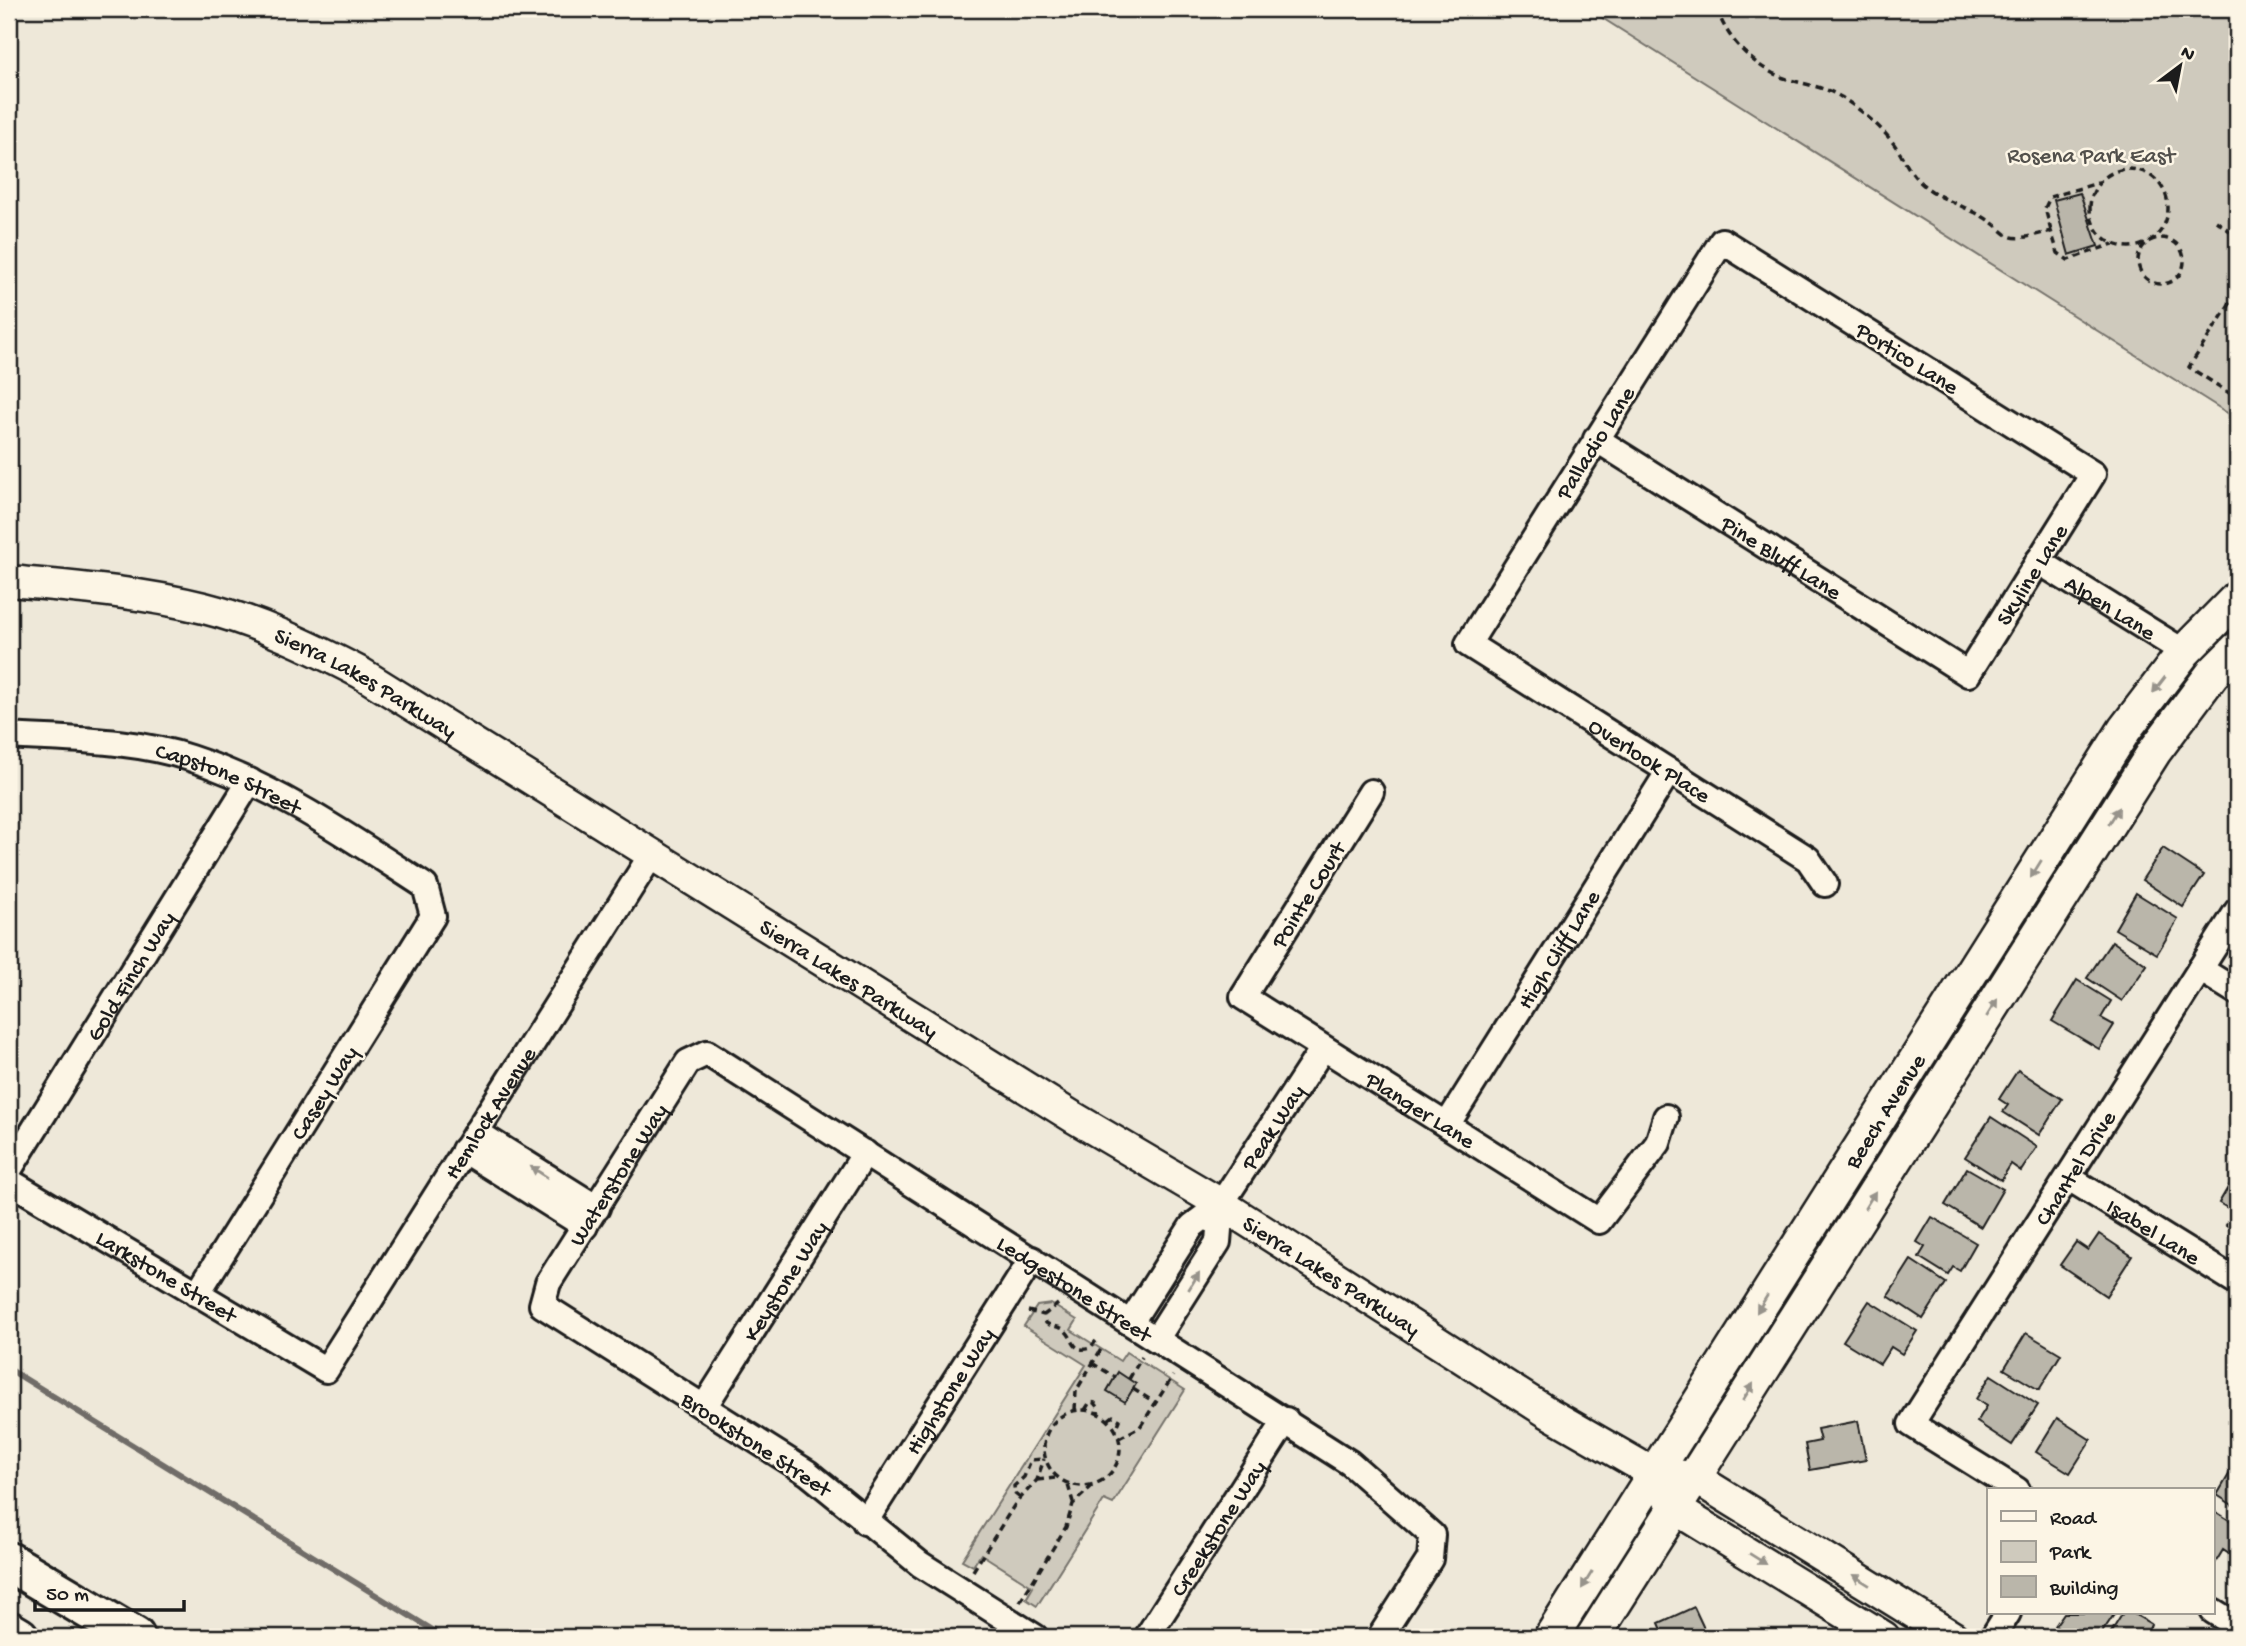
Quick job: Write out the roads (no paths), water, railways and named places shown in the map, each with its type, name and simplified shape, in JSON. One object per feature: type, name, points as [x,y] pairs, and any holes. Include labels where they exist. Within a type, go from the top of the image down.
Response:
[{"type":"highway","points":[[9,1562],[135,1637]]},
{"type":"highway","points":[[9,1631],[19,1637]]},
{"type":"main road","name":"Beech Avenue","points":[[1550,1637],[2125,729],[2184,652],[2237,598]]},
{"type":"main road","name":"Beech Avenue","points":[[1593,1637],[2154,752],[2213,673],[2237,649]]},
{"type":"street","name":"Palladio Lane","points":[[1468,644],[1722,241]]},
{"type":"street","name":"Portico Lane","points":[[1722,241],[2093,474]]},
{"type":"street","name":"Pine Bluff Lane","points":[[1596,439],[1968,674]]},
{"type":"street","name":"Skyline Lane","points":[[1968,674],[2093,474]]},
{"type":"street","name":"Alpen Lane","points":[[2038,561],[2184,652]]},
{"type":"street","name":"Sierra Lakes Parkway","points":[[9,581],[117,591],[205,608],[268,629],[361,673],[1073,1117],[1221,1203],[1469,1365],[1653,1473],[1694,1477],[1953,1637]]},
{"type":"street","name":"Overlook Place","points":[[1468,644],[1808,859],[1825,884]]},
{"type":"street","name":"Capstone Street","points":[[9,736],[130,746],[187,757],[282,795],[425,886]]},
{"type":"street","name":"High Cliff Lane","points":[[1447,1125],[1669,771]]},
{"type":"street","name":"Gold Finch Way","points":[[9,1170],[250,781]]},
{"type":"street","name":"Pointe Court","points":[[1243,997],[1371,792]]},
{"type":"street","name":"Hemlock Avenue","points":[[326,1370],[652,854]]},
{"type":"street","name":"Casey Way","points":[[197,1294],[433,916],[425,886]]},
{"type":"street","name":"Chantel Drive","points":[[2014,1488],[1911,1424],[2237,911]]},
{"type":"street","points":[[2200,969],[2237,992]]},
{"type":"street","name":"Planger Lane","points":[[1243,997],[1599,1221],[1658,1143],[1666,1117]]},
{"type":"street","name":"Peak Way","points":[[1131,1322],[1192,1226],[1221,1203],[1323,1048]]},
{"type":"street","name":"Ledgestone Street","points":[[707,1054],[1131,1322],[1150,1348],[1286,1420],[1350,1463],[1432,1535],[1430,1559],[1381,1637]]},
{"type":"street","name":"Waterstone Way","points":[[542,1305],[548,1283],[688,1062],[707,1054]]},
{"type":"street","points":[[470,1141],[591,1217]]},
{"type":"street","name":"Keystone Way","points":[[704,1408],[865,1153]]},
{"type":"street","name":"Isabel Lane","points":[[2069,1178],[2237,1282]]},
{"type":"street","name":"Larkstone Street","points":[[9,1181],[326,1370]]},
{"type":"street","name":"Peak Way","points":[[1150,1348],[1218,1242],[1221,1203]]},
{"type":"street","name":"Highstone Way","points":[[865,1522],[1031,1259]]},
{"type":"street","name":"Brookstone Street","points":[[542,1305],[807,1473],[920,1564],[1035,1637]]},
{"type":"street","name":"Creekstone Way","points":[[1147,1637],[1286,1420]]},
{"type":"street","name":"Sierra Lakes Parkway","points":[[1653,1473],[1674,1508],[1884,1637]]},
{"type":"street","points":[[2214,1612],[2237,1626]]},
{"type":"street","points":[[1993,1637],[2007,1614]]},
{"type":"waterway","points":[[9,1369],[444,1637]]},
{"type":"park label","name":"Rosena Park East","points":[[2091,154]]}]
